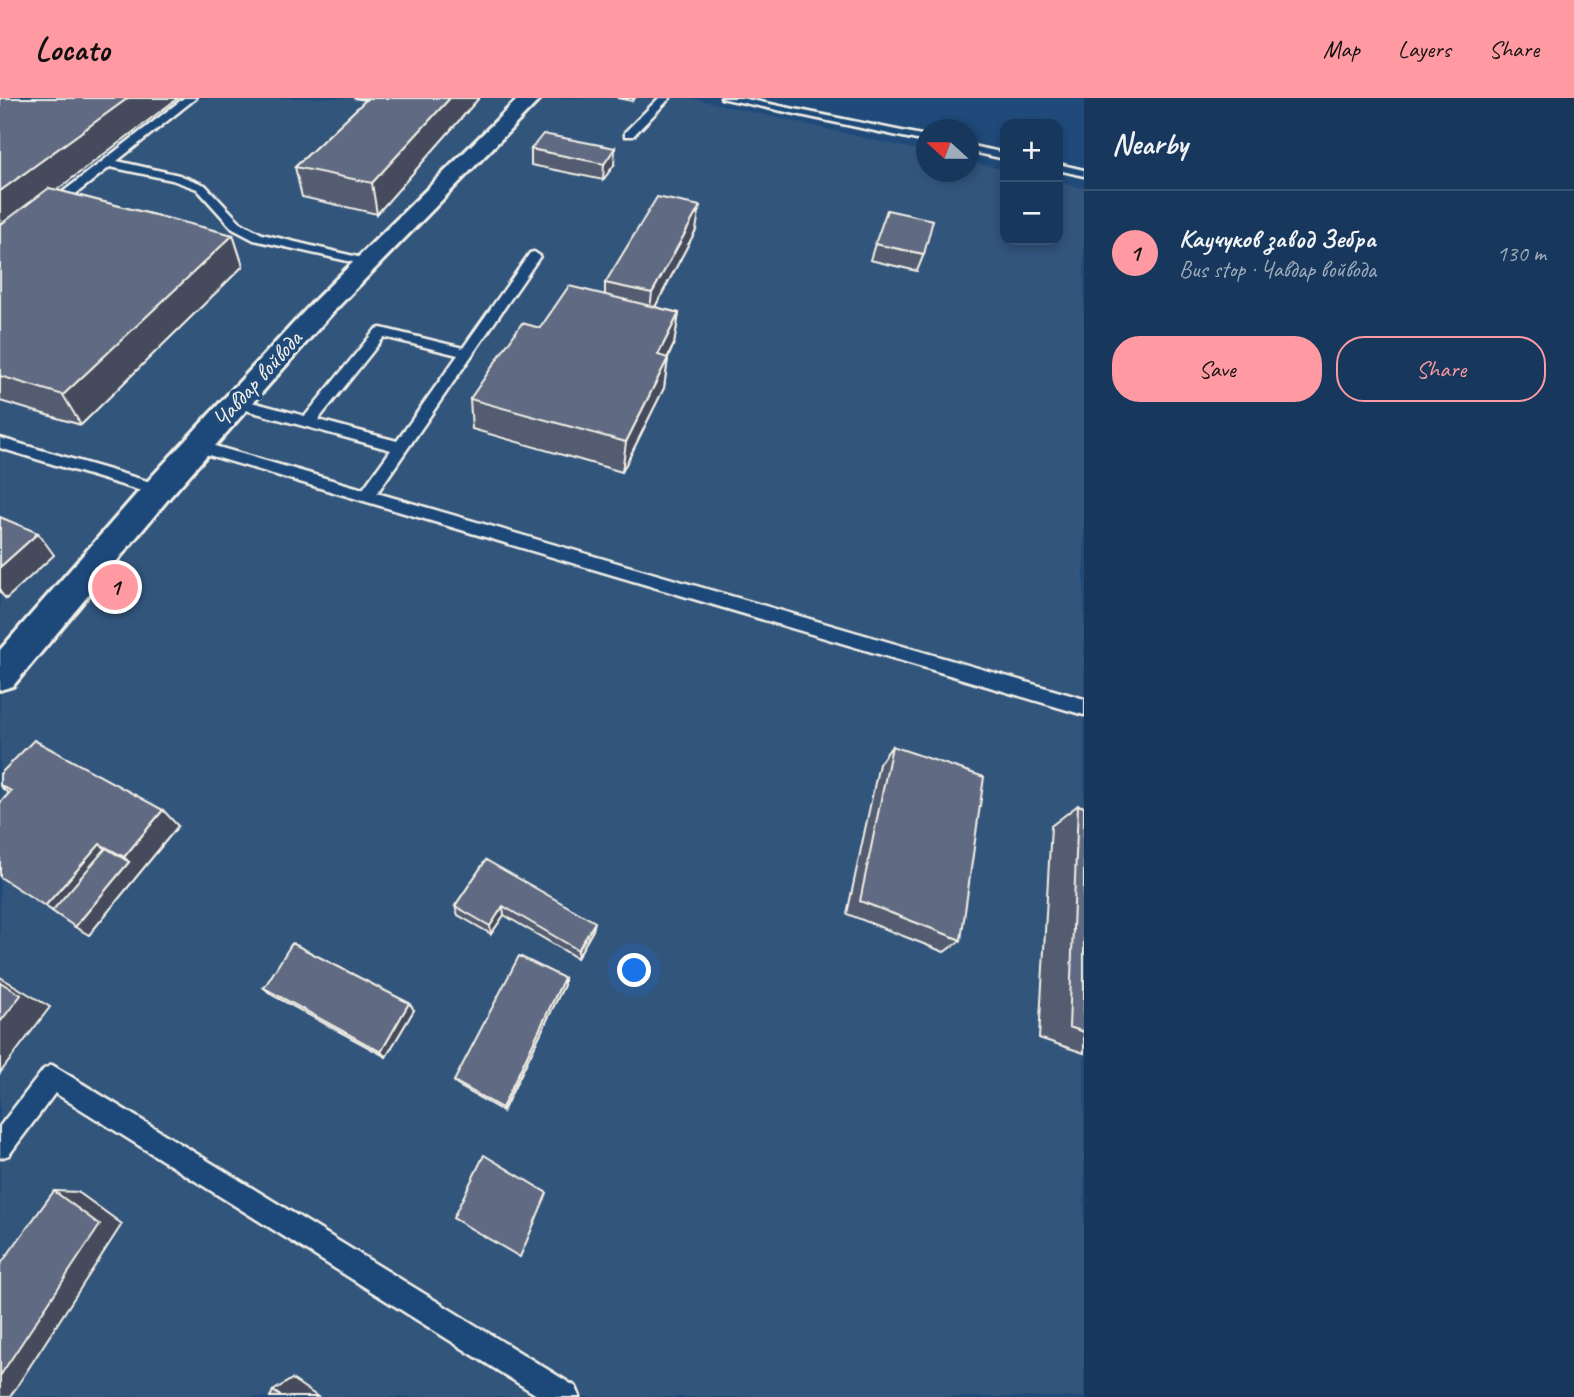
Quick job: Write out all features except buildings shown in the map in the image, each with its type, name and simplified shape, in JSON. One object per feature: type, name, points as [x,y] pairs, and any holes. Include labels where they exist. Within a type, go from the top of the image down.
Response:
[{"type":"street","name":"Чавдар войвода","points":[[0,675],[236,403],[366,263],[531,98]]},
{"type":"lane","points":[[43,214],[191,98]]},
{"type":"lane","points":[[629,134],[665,98]]},
{"type":"lane","points":[[726,98],[916,137]]},
{"type":"lane","points":[[979,150],[1000,155]]},
{"type":"lane","points":[[108,163],[175,177],[201,187],[237,226],[258,237],[366,263]]},
{"type":"lane","points":[[1063,168],[1084,173]]},
{"type":"lane","points":[[367,496],[534,256]]},
{"type":"lane","points":[[307,422],[381,332],[467,353]]},
{"type":"lane","points":[[236,403],[401,447]]},
{"type":"lane","points":[[0,443],[158,490]]},
{"type":"lane","points":[[197,446],[1084,707]]},
{"type":"lane","points":[[0,1146],[52,1077],[566,1397]]},
{"type":"shaded area","points":[[0,98],[692,98],[916,150],[916,182],[979,182],[979,164],[1000,169],[1000,245],[1063,245],[1063,183],[1084,188],[1084,1397],[0,1397]]},
{"type":"place","name":"Каучуков завод Зебра","points":[[115,587]]}]
